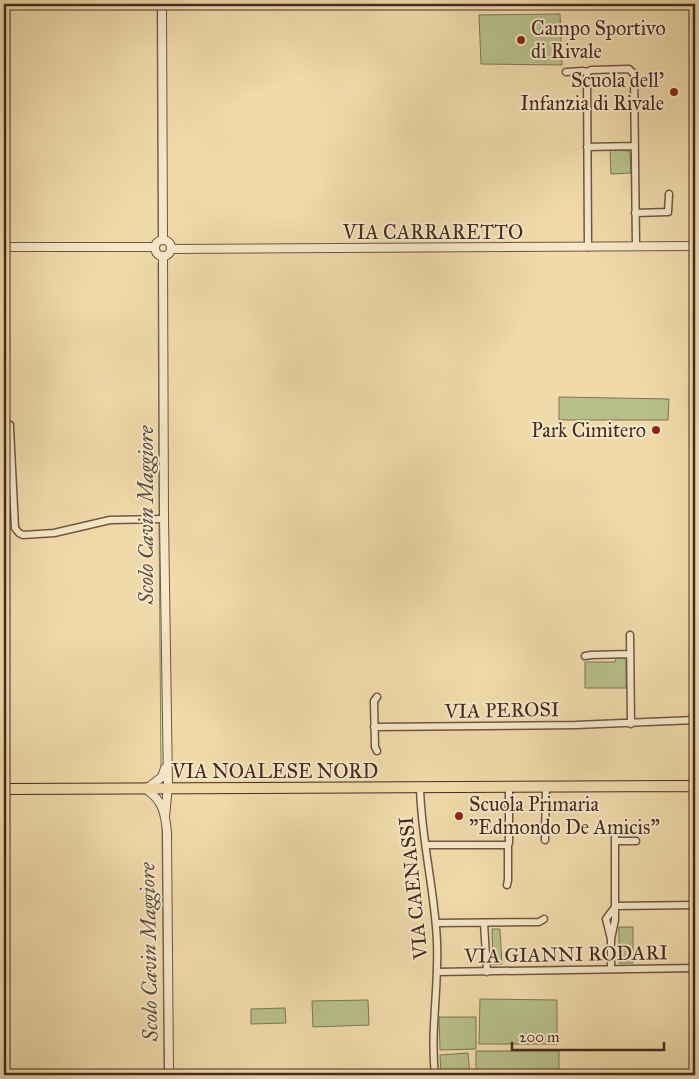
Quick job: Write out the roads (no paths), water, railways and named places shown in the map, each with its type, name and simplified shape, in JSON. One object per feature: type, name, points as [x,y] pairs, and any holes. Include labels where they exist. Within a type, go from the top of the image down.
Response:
[{"type":"main road","name":"VIA NOALESE NORD","points":[[4,789],[693,786]]},
{"type":"street","points":[[162,4],[163,240]]},
{"type":"street","points":[[566,72],[626,69],[633,71],[636,246]]},
{"type":"street","points":[[587,72],[588,247]]},
{"type":"street","points":[[587,147],[635,146]]},
{"type":"street","points":[[635,213],[668,212],[669,194]]},
{"type":"street","points":[[163,240],[169,243],[171,249],[169,254],[163,256],[157,254],[155,247],[158,242],[163,240]]},
{"type":"street","name":"VIA CARRARETTO","points":[[171,249],[695,246]]},
{"type":"street","points":[[4,248],[155,247]]},
{"type":"street","points":[[163,256],[160,519],[166,764],[165,817]]},
{"type":"street","points":[[4,424],[10,425],[15,528],[19,533],[23,535],[54,533],[122,518],[160,519]]},
{"type":"street","points":[[630,635],[631,724]]},
{"type":"street","points":[[585,656],[590,654],[630,654]]},
{"type":"street","points":[[377,697],[374,701],[375,747],[377,750]]},
{"type":"street","name":"VIA PEROSI","points":[[374,727],[502,727],[631,724],[695,720]]},
{"type":"street","points":[[166,764],[162,777],[146,789],[160,800],[167,832],[169,1075]]},
{"type":"street","points":[[160,800],[166,788],[162,777]]},
{"type":"street","name":"VIA CAENASSI","points":[[420,787],[436,925],[435,1075]]},
{"type":"street","points":[[506,885],[508,880],[509,787]]},
{"type":"street","points":[[546,787],[546,840]]},
{"type":"street","points":[[611,969],[611,939],[615,923],[615,833],[618,829]]},
{"type":"street","points":[[615,841],[636,841]]},
{"type":"street","points":[[426,845],[508,845]]},
{"type":"street","points":[[615,906],[695,905]]},
{"type":"street","points":[[436,925],[438,923],[539,922],[544,919]]},
{"type":"street","points":[[484,922],[486,972]]},
{"type":"street","name":"VIA GIANNI RODARI","points":[[437,972],[695,968]]},
{"type":"waterway","name":"Scolo Cavin Maggiore","points":[[157,4],[158,235]]},
{"type":"waterway","name":"Scolo Cavin Maggiore","points":[[158,263],[159,516]]},
{"type":"waterway","name":"Scolo Cavin Maggiore","points":[[159,523],[161,766]]},
{"type":"waterway","name":"Scolo Cavin Maggiore","points":[[162,829],[164,1075]]},
{"type":"place","name":"Campo Sportivo di Rivale","points":[[521,40]]},
{"type":"place","name":"Scuola dell' Infanzia di Rivale","points":[[674,92]]},
{"type":"place","name":"Park Cimitero","points":[[656,430]]},
{"type":"place","name":"Scuola Primaria \"Edmondo De Amicis\"","points":[[459,816]]}]
